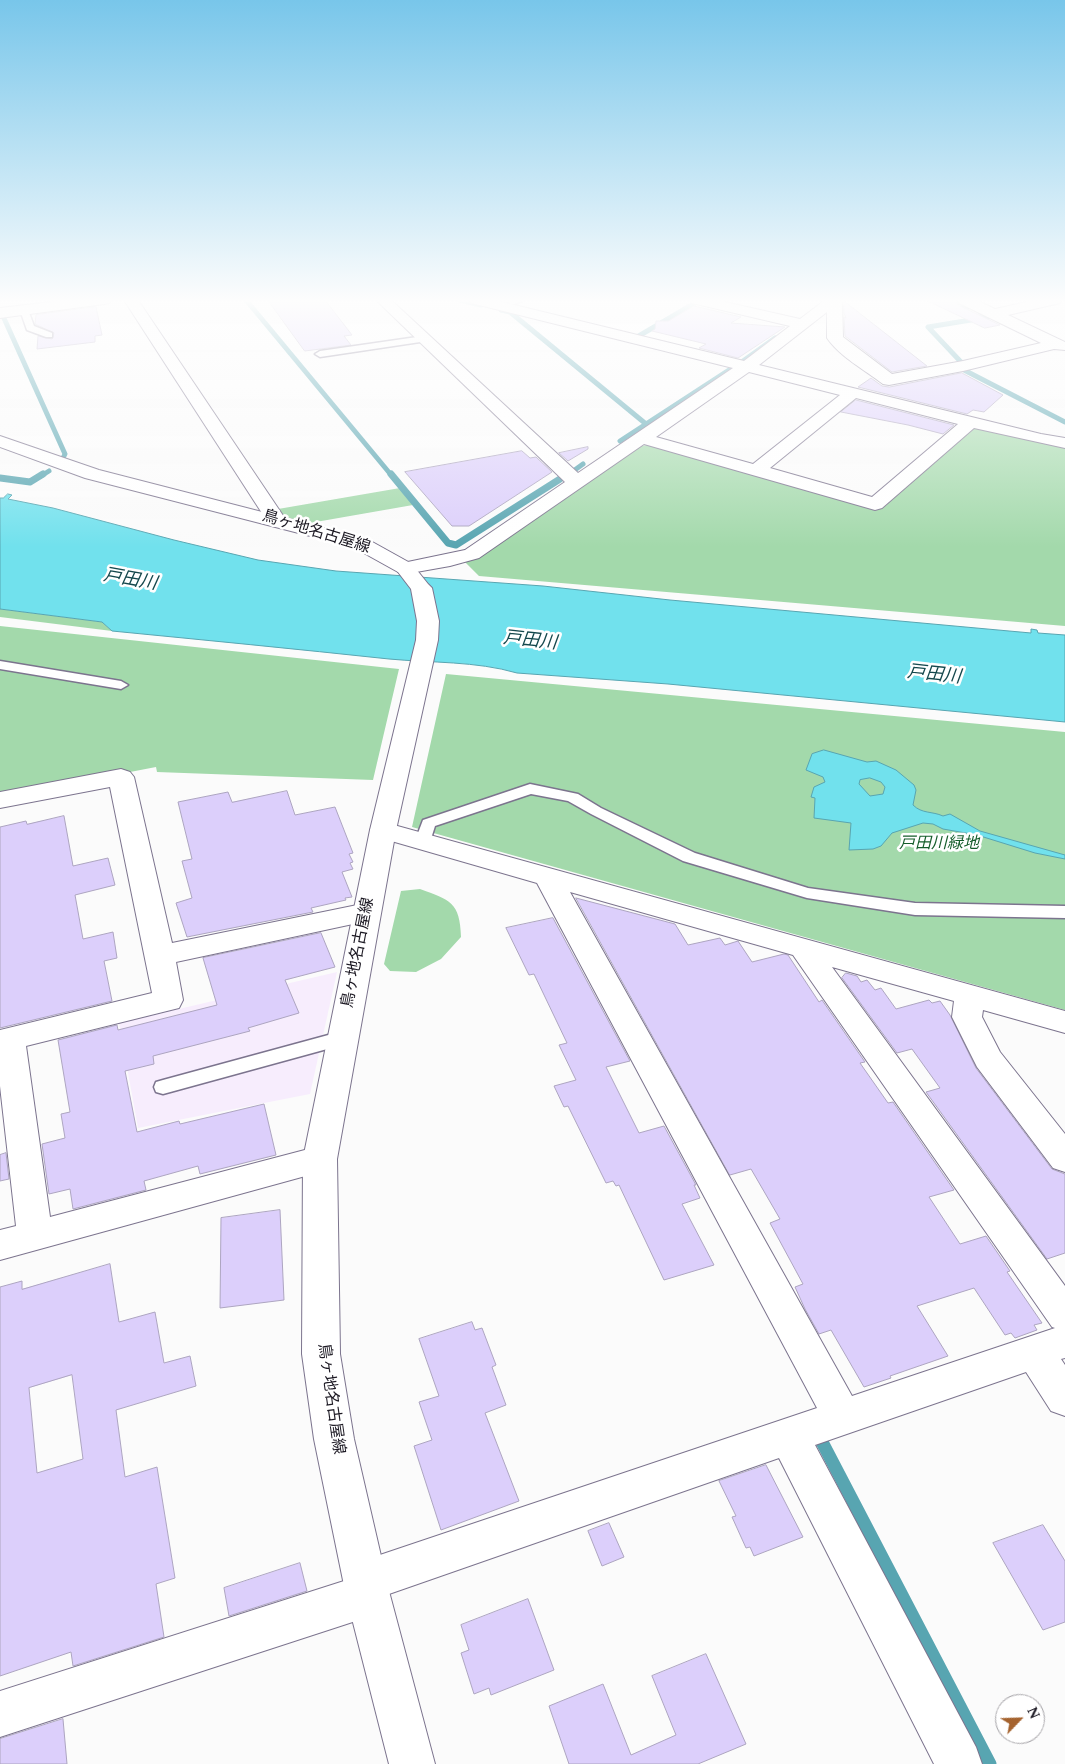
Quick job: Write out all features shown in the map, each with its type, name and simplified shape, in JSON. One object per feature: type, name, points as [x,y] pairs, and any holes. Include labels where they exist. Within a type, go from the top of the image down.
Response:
[{"type":"street","points":[[185,382],[276,520]]},
{"type":"street","points":[[470,382],[576,482]]},
{"type":"street","points":[[404,568],[472,554],[723,382]]},
{"type":"street","points":[[806,382],[1041,439],[1065,443]]},
{"type":"street","points":[[755,471],[851,394]]},
{"type":"street","points":[[641,438],[875,504],[970,422]]},
{"type":"street","name":"鳥ヶ地名古屋線","points":[[0,441],[92,474],[360,543],[404,568],[421,588],[428,621],[427,640],[383,830],[320,1159],[322,1354],[334,1439],[367,1588],[412,1764]]},
{"type":"street","points":[[0,800],[121,776],[168,1000],[5,1040],[35,1236]]},
{"type":"street","points":[[383,830],[1065,1022]]},
{"type":"street","points":[[548,877],[843,1417]]},
{"type":"street","points":[[160,955],[367,912]]},
{"type":"street","points":[[802,947],[1065,1316]]},
{"type":"street","points":[[970,995],[967,1016],[988,1059],[1065,1159]]},
{"type":"street","points":[[0,1245],[320,1159]]},
{"type":"street","points":[[0,1714],[367,1588],[789,1436],[1049,1346],[1065,1398]]},
{"type":"street","points":[[789,1436],[959,1764]]},
{"type":"lane","points":[[0,665],[121,685]]},
{"type":"lane","points":[[423,841],[428,823],[530,789],[573,797],[596,811],[689,857],[807,893],[915,909],[1065,912]]},
{"type":"lane","points":[[163,1086],[343,1038]]},
{"type":"shaded area","points":[[337,972],[310,1094],[138,1128],[119,1023]]},
{"type":"green space","points":[[975,424],[1065,448],[1065,626],[479,576],[464,561],[634,447],[648,445],[877,510]]},
{"type":"green space","points":[[400,488],[413,505],[310,523],[284,518],[278,509]]},
{"type":"green space","points":[[0,609],[102,622],[112,631],[0,617]]},
{"type":"green space","points":[[0,626],[399,669],[373,780],[157,772],[156,767],[0,797]]},
{"type":"green space","name":"戸田川緑地","points":[[446,674],[1065,732],[1065,1010],[412,827]]},
{"type":"green space","points":[[420,889],[439,896],[451,904],[458,916],[461,937],[441,959],[416,972],[390,971],[384,964],[401,891]]},
{"type":"water","name":"戸田川","points":[[8,494],[12,495],[8,499],[53,508],[258,560],[336,571],[543,586],[670,600],[1031,633],[1031,629],[1037,630],[1038,633],[1065,635],[1065,722],[668,684],[517,673],[470,664],[389,659],[112,631],[102,622],[0,609],[0,498]]},
{"type":"water","points":[[824,750],[867,762],[876,761],[896,770],[914,785],[916,790],[913,805],[916,808],[943,816],[950,814],[980,831],[1065,855],[1065,859],[1035,853],[977,835],[943,829],[933,824],[923,823],[892,833],[881,846],[873,849],[849,850],[851,823],[814,818],[815,798],[811,797],[814,787],[825,782],[823,777],[806,770],[812,754]],"holes":[[[870,778],[881,782],[885,787],[883,794],[870,796],[859,784],[860,780]]]},
{"type":"building","points":[[865,382],[877,382],[882,386],[889,387],[913,382],[979,382],[1003,395],[984,412],[973,410],[967,414],[858,387]]},
{"type":"building","points":[[856,400],[954,425],[943,434],[841,412]]},
{"type":"building","points":[[588,447],[588,449],[568,461],[559,453]]},
{"type":"building","points":[[522,451],[530,458],[536,457],[552,472],[469,526],[452,526],[405,472]]},
{"type":"building","points":[[287,791],[295,815],[335,807],[353,853],[349,854],[353,862],[350,863],[353,869],[342,872],[352,897],[311,908],[313,912],[187,937],[176,903],[192,898],[182,861],[192,859],[178,802],[228,792],[232,802]]},
{"type":"building","points":[[64,816],[73,866],[108,858],[115,885],[75,895],[83,939],[113,932],[117,958],[104,961],[112,1001],[0,1028],[0,827],[26,821],[27,824]]},
{"type":"building","points":[[576,898],[675,924],[688,945],[720,938],[725,945],[738,941],[752,962],[784,954],[788,955],[819,1002],[822,1000],[865,1062],[860,1063],[888,1103],[893,1102],[954,1190],[929,1197],[960,1244],[986,1236],[1010,1271],[1007,1272],[1042,1323],[1034,1325],[1037,1330],[1015,1338],[1011,1333],[1005,1335],[974,1288],[917,1306],[948,1356],[864,1387],[831,1330],[819,1334],[805,1309],[795,1287],[803,1284],[770,1223],[780,1219],[751,1169],[730,1175]]},
{"type":"building","points":[[553,918],[630,1061],[606,1067],[639,1133],[664,1126],[696,1185],[694,1185],[700,1198],[682,1204],[714,1265],[664,1280],[619,1185],[616,1186],[613,1181],[606,1183],[568,1106],[564,1107],[554,1086],[576,1080],[559,1045],[567,1043],[534,974],[529,975],[506,928]]},
{"type":"building","points":[[321,933],[335,967],[285,980],[299,1013],[248,1028],[250,1031],[153,1056],[154,1064],[125,1071],[137,1132],[179,1121],[180,1124],[264,1104],[276,1155],[200,1174],[198,1166],[144,1181],[146,1190],[73,1209],[70,1189],[49,1194],[42,1144],[65,1138],[61,1114],[70,1112],[58,1040],[117,1025],[118,1030],[217,1005],[203,958]]},
{"type":"building","points":[[846,973],[857,976],[861,982],[867,980],[875,990],[881,988],[896,1009],[929,1000],[932,1003],[940,1001],[950,1015],[976,1068],[1052,1169],[1065,1174],[1065,1253],[1047,1259],[926,1092],[940,1088],[912,1049],[897,1053],[842,978]]},
{"type":"building","points":[[6,1153],[9,1179],[0,1181],[0,1155]]},
{"type":"building","points":[[280,1210],[284,1300],[220,1308],[221,1218]]},
{"type":"building","points":[[110,1264],[119,1322],[155,1312],[164,1363],[190,1356],[196,1386],[116,1410],[125,1477],[157,1467],[175,1578],[156,1584],[164,1637],[73,1666],[71,1652],[0,1676],[0,1287],[22,1281],[22,1289]],"holes":[[[72,1375],[83,1459],[37,1473],[29,1388]]]},
{"type":"building","points":[[472,1322],[475,1330],[482,1328],[496,1365],[492,1367],[506,1405],[485,1413],[519,1501],[441,1530],[414,1446],[432,1440],[419,1402],[439,1396],[419,1339]]},
{"type":"building","points":[[766,1465],[803,1537],[754,1556],[750,1547],[746,1548],[732,1517],[736,1516],[719,1481]]},
{"type":"building","points":[[609,1523],[624,1557],[602,1566],[588,1531]]},
{"type":"building","points":[[1043,1525],[1065,1561],[1065,1622],[1043,1630],[993,1543]]},
{"type":"building","points":[[300,1563],[307,1591],[229,1616],[224,1588]]},
{"type":"building","points":[[528,1599],[554,1670],[491,1695],[489,1688],[474,1694],[461,1653],[469,1650],[461,1625]]},
{"type":"building","points":[[706,1654],[746,1744],[698,1764],[569,1764],[549,1706],[603,1684],[631,1755],[676,1735],[652,1676]]},
{"type":"building","points":[[63,1719],[67,1764],[0,1764],[0,1739]]},
{"type":"waterway","points":[[33,382],[65,454],[63,458]]},
{"type":"waterway","points":[[314,382],[392,476]]},
{"type":"waterway","points":[[595,382],[646,424]]},
{"type":"waterway","points":[[646,424],[710,382]]},
{"type":"waterway","points":[[988,382],[1065,422]]},
{"type":"waterway","points":[[620,441],[646,424]]},
{"type":"waterway","points":[[572,472],[583,464]]},
{"type":"waterway","points":[[41,476],[49,471]]},
{"type":"waterway","points":[[0,478],[30,482],[43,474]]},
{"type":"waterway","points":[[391,474],[448,543],[456,545],[560,479]]},
{"type":"waterway","points":[[821,1440],[990,1764]]}]
